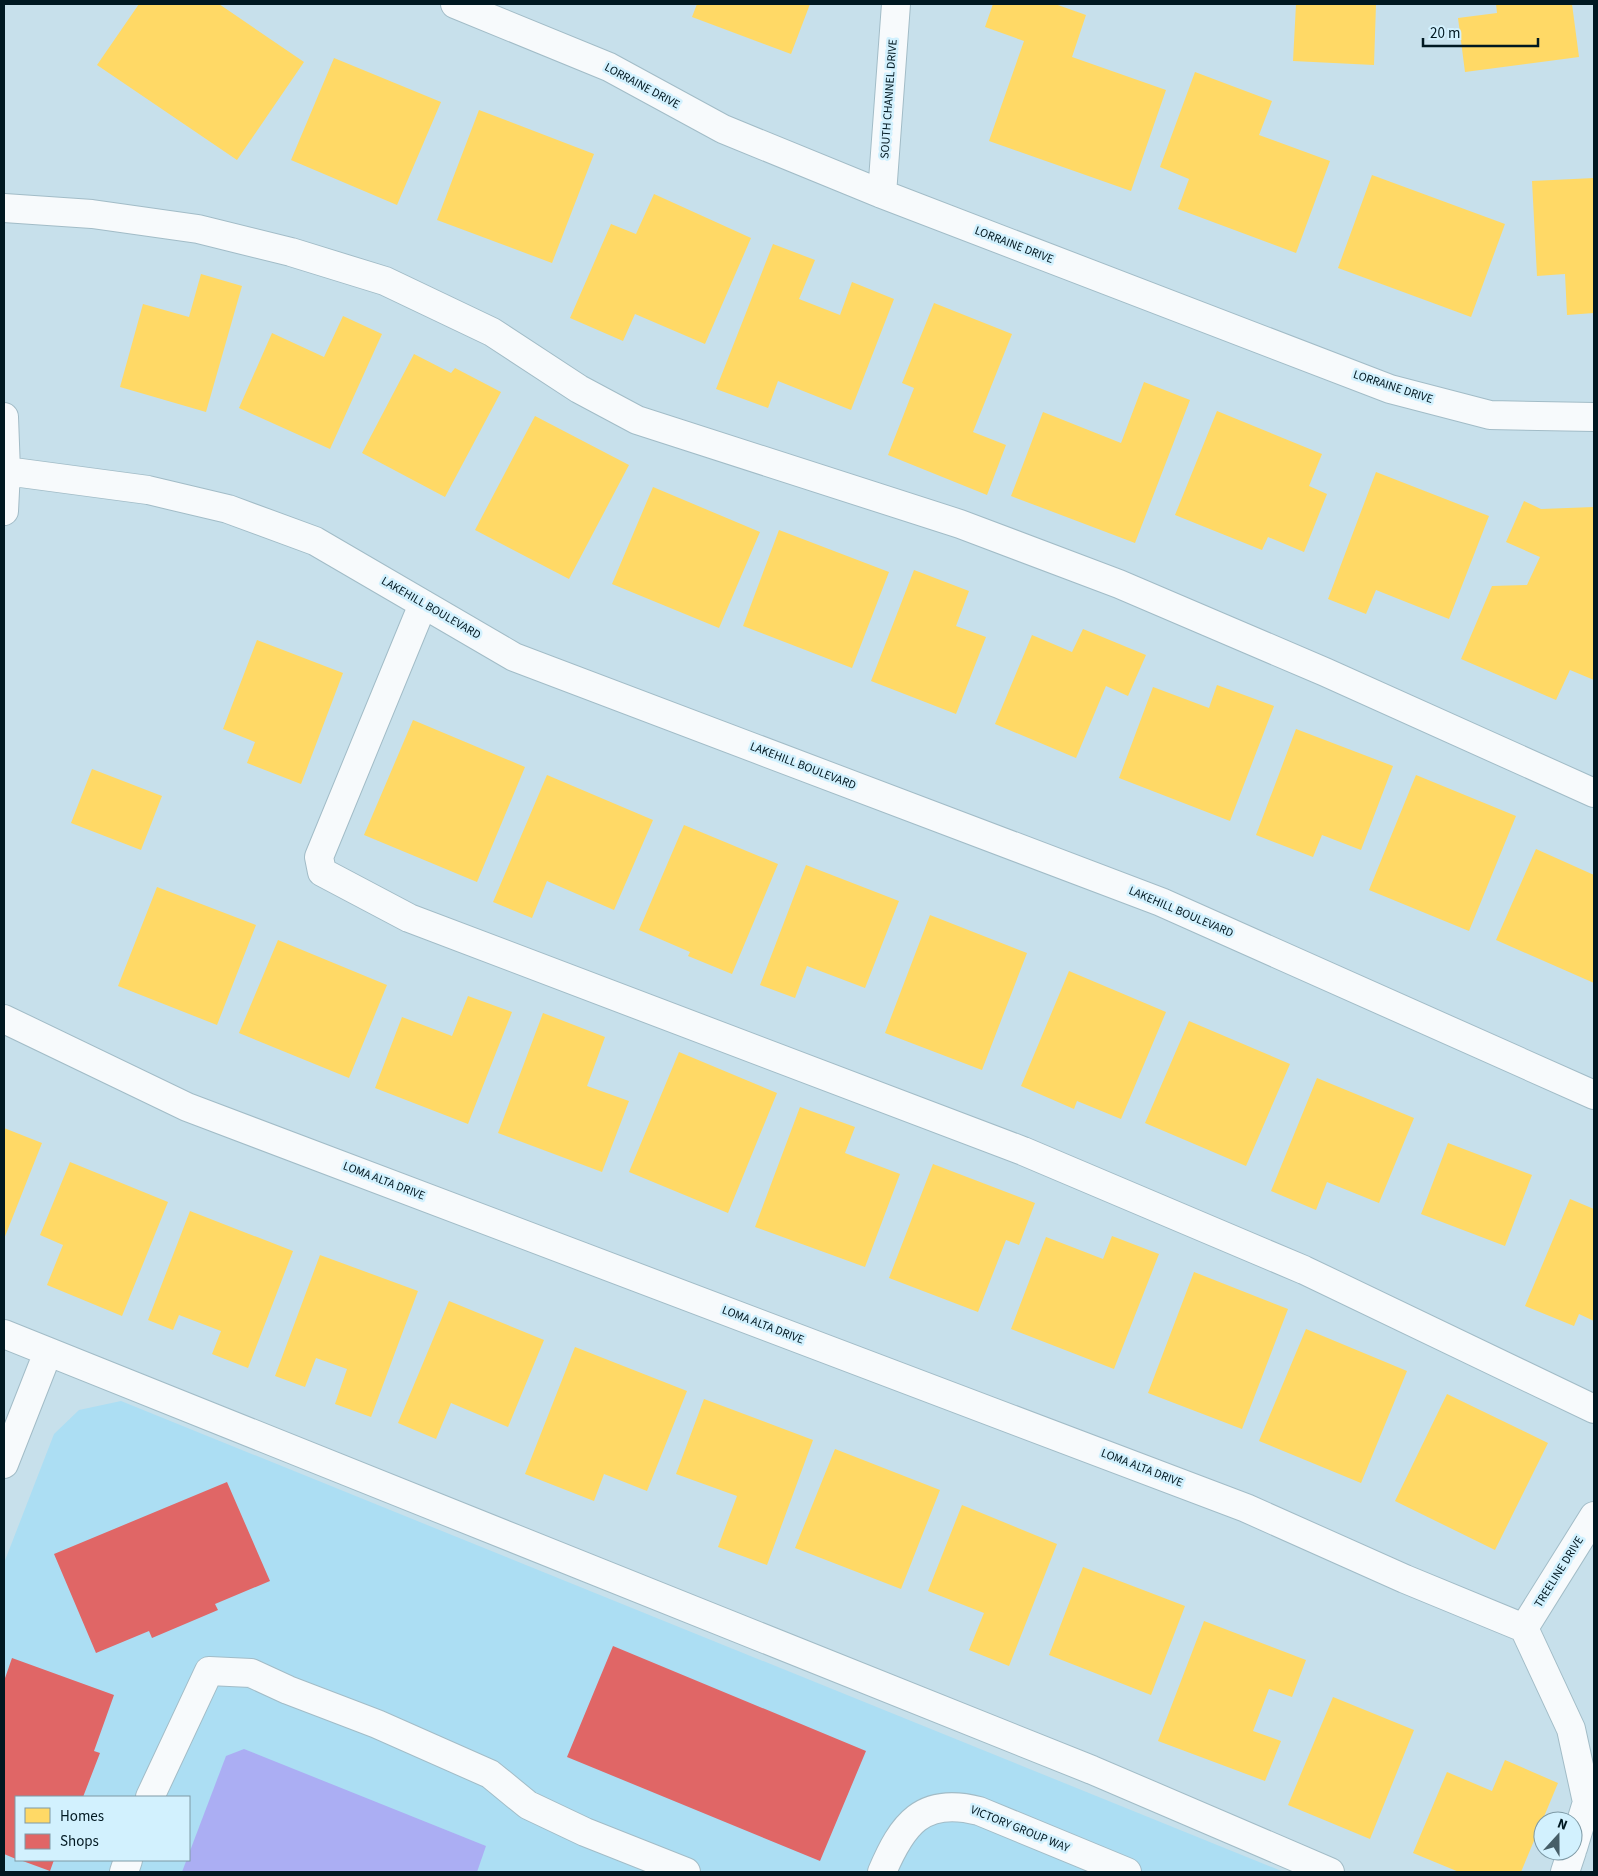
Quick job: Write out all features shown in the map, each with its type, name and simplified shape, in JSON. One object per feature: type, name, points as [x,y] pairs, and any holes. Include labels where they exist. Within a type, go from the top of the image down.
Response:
[{"type":"street","name":"LORRAINE DRIVE","points":[[455,4],[610,67],[722,129],[882,194],[1390,389],[1490,415],[1594,417]]},
{"type":"street","name":"SOUTH CHANNEL DRIVE","points":[[882,194],[896,4]]},
{"type":"street","points":[[4,208],[92,214],[198,229],[291,252],[385,281],[492,332],[579,389],[637,420],[960,524],[1119,584],[1325,672],[1594,793]]},
{"type":"street","points":[[4,417],[6,471],[4,511]]},
{"type":"street","name":"LAKEHILL BOULEVARD","points":[[6,471],[148,490],[228,509],[315,541],[514,656],[1161,902],[1594,1094]]},
{"type":"street","points":[[423,604],[319,857],[322,872],[409,918],[1023,1151],[1304,1270],[1594,1409]]},
{"type":"street","name":"LOMA ALTA DRIVE","points":[[4,1019],[187,1107],[1246,1508],[1405,1579],[1524,1628]]},
{"type":"street","points":[[4,1334],[1092,1770],[1330,1872]]},
{"type":"street","points":[[4,1464],[48,1352]]},
{"type":"street","name":"TREELINE DRIVE","points":[[1524,1628],[1594,1516]]},
{"type":"street","points":[[1524,1628],[1572,1729],[1587,1802],[1583,1815]]},
{"type":"street","points":[[150,1796],[208,1671],[251,1673],[288,1690],[377,1724],[490,1774],[528,1805],[585,1832],[686,1872]]},
{"type":"street","name":"VICTORY GROUP WAY","points":[[882,1872],[898,1838],[913,1821],[933,1810],[956,1807],[979,1810],[1127,1872]]},
{"type":"shaded area","points":[[121,1401],[1284,1872],[4,1872],[4,1563],[54,1434],[79,1410]]},
{"type":"water","points":[[244,1749],[486,1846],[477,1872],[182,1872],[186,1861],[190,1861],[190,1851],[226,1756]]},
{"type":"building: Homes","points":[[139,4],[219,4],[304,62],[237,160],[97,65]]},
{"type":"building: Homes","points":[[697,4],[810,4],[791,54],[692,17]]},
{"type":"building: Homes","points":[[993,4],[1055,4],[1086,15],[1072,57],[1166,90],[1131,191],[989,141],[1024,41],[985,27]]},
{"type":"building: Homes","points":[[1296,4],[1376,4],[1374,65],[1293,61]]},
{"type":"building: Homes","points":[[1496,4],[1572,4],[1579,57],[1465,72],[1458,18],[1497,13]]},
{"type":"building: Homes","points":[[334,58],[441,102],[397,205],[291,160]]},
{"type":"building: Homes","points":[[1195,72],[1272,101],[1259,135],[1330,161],[1296,253],[1178,209],[1189,179],[1160,167]]},
{"type":"building: Homes","points":[[479,110],[594,154],[552,263],[437,220]]},
{"type":"building: Homes","points":[[1372,175],[1505,224],[1471,317],[1338,268]]},
{"type":"building: Homes","points":[[1594,178],[1594,313],[1567,315],[1565,274],[1537,276],[1532,181]]},
{"type":"building: Homes","points":[[654,194],[751,238],[705,344],[635,314],[623,341],[570,318],[611,224],[636,234]]},
{"type":"building: Homes","points":[[773,244],[815,260],[799,299],[840,315],[852,282],[894,299],[851,410],[778,381],[768,408],[716,389]]},
{"type":"building: Homes","points":[[201,274],[242,286],[206,412],[120,387],[143,304],[189,317]]},
{"type":"building: Homes","points":[[934,303],[1012,334],[973,432],[1006,445],[987,495],[888,455],[914,388],[902,383]]},
{"type":"building: Homes","points":[[343,316],[382,334],[330,449],[239,408],[272,333],[324,357]]},
{"type":"building: Homes","points":[[414,354],[451,373],[455,368],[501,392],[445,497],[362,453]]},
{"type":"building: Homes","points":[[1144,382],[1190,400],[1135,543],[1011,496],[1043,412],[1121,443]]},
{"type":"building: Homes","points":[[1217,411],[1322,454],[1309,486],[1327,494],[1304,552],[1268,537],[1262,550],[1175,515]]},
{"type":"building: Homes","points":[[535,416],[629,465],[569,579],[475,530]]},
{"type":"building: Homes","points":[[1376,472],[1489,516],[1449,619],[1376,590],[1366,614],[1328,599]]},
{"type":"building: Homes","points":[[653,487],[760,532],[719,628],[612,584]]},
{"type":"building: Homes","points":[[1524,501],[1541,509],[1594,507],[1594,680],[1570,670],[1556,700],[1461,659],[1492,586],[1527,585],[1540,557],[1506,542]]},
{"type":"building: Homes","points":[[779,530],[889,572],[852,668],[743,626]]},
{"type":"building: Homes","points":[[914,570],[969,591],[956,626],[986,637],[956,714],[871,681]]},
{"type":"building: Homes","points":[[1083,629],[1146,655],[1128,696],[1106,686],[1076,758],[995,724],[1032,635],[1072,652]]},
{"type":"building: Homes","points":[[257,640],[343,673],[301,784],[247,763],[255,742],[223,729]]},
{"type":"building: Homes","points":[[1217,685],[1274,706],[1230,821],[1119,778],[1153,687],[1209,708]]},
{"type":"building: Homes","points":[[413,720],[525,767],[477,882],[364,835]]},
{"type":"building: Homes","points":[[1296,729],[1393,766],[1361,850],[1322,835],[1313,857],[1256,835]]},
{"type":"building: Homes","points":[[92,769],[162,796],[141,850],[71,823]]},
{"type":"building: Homes","points":[[547,775],[653,820],[614,910],[547,881],[532,918],[493,902]]},
{"type":"building: Homes","points":[[1416,775],[1516,816],[1469,931],[1369,890]]},
{"type":"building: Homes","points":[[684,825],[778,864],[732,974],[688,956],[690,952],[639,930]]},
{"type":"building: Homes","points":[[1536,849],[1594,875],[1594,983],[1496,940]]},
{"type":"building: Homes","points":[[806,865],[899,901],[865,988],[807,966],[795,998],[760,985]]},
{"type":"building: Homes","points":[[157,887],[256,925],[217,1025],[118,986]]},
{"type":"building: Homes","points":[[930,915],[1027,953],[982,1070],[885,1033]]},
{"type":"building: Homes","points":[[278,940],[387,985],[349,1078],[239,1033]]},
{"type":"building: Homes","points":[[1069,971],[1166,1012],[1121,1119],[1077,1101],[1074,1109],[1021,1086]]},
{"type":"building: Homes","points":[[468,996],[512,1012],[468,1124],[375,1088],[402,1017],[452,1036]]},
{"type":"building: Homes","points":[[543,1013],[605,1037],[587,1086],[629,1101],[602,1172],[498,1133]]},
{"type":"building: Homes","points":[[1189,1021],[1290,1064],[1246,1166],[1145,1123]]},
{"type":"building: Homes","points":[[679,1052],[777,1093],[728,1213],[629,1172]]},
{"type":"building: Homes","points":[[1317,1078],[1414,1118],[1379,1203],[1327,1182],[1316,1210],[1271,1191]]},
{"type":"building: Homes","points":[[800,1107],[855,1127],[845,1153],[900,1174],[865,1267],[755,1227]]},
{"type":"building: Homes","points":[[4,1128],[42,1143],[4,1239]]},
{"type":"building: Homes","points":[[1448,1143],[1532,1175],[1505,1246],[1421,1214]]},
{"type":"building: Homes","points":[[70,1162],[168,1202],[122,1316],[47,1285],[63,1245],[40,1235]]},
{"type":"building: Homes","points":[[933,1164],[1035,1203],[1019,1245],[1006,1240],[978,1312],[889,1278]]},
{"type":"building: Homes","points":[[1570,1199],[1594,1209],[1594,1321],[1579,1314],[1574,1326],[1525,1306]]},
{"type":"building: Homes","points":[[190,1211],[293,1251],[248,1368],[212,1354],[221,1331],[179,1315],[173,1330],[148,1320]]},
{"type":"building: Homes","points":[[1112,1236],[1159,1254],[1114,1369],[1011,1329],[1046,1237],[1103,1259]]},
{"type":"building: Homes","points":[[320,1255],[418,1291],[371,1417],[335,1404],[347,1369],[316,1358],[305,1387],[275,1376]]},
{"type":"building: Homes","points":[[1194,1272],[1288,1309],[1242,1429],[1148,1393]]},
{"type":"building: Homes","points":[[449,1301],[544,1340],[508,1427],[451,1403],[436,1439],[398,1423]]},
{"type":"building: Homes","points":[[1306,1329],[1407,1371],[1361,1483],[1259,1441]]},
{"type":"building: Homes","points":[[575,1347],[687,1391],[647,1491],[604,1474],[594,1501],[525,1474]]},
{"type":"building: Homes","points":[[1447,1394],[1548,1443],[1495,1550],[1395,1501]]},
{"type":"building: Homes","points":[[704,1399],[813,1440],[767,1565],[718,1547],[737,1496],[676,1474]]},
{"type":"building: Homes","points":[[835,1449],[940,1490],[901,1589],[795,1548]]},
{"type":"building: Homes","points":[[962,1505],[1057,1544],[1009,1666],[969,1650],[984,1613],[928,1591]]},
{"type":"building: Homes","points":[[1083,1567],[1185,1606],[1151,1695],[1049,1655]]},
{"type":"building: Homes","points":[[1204,1621],[1306,1660],[1292,1697],[1269,1689],[1253,1731],[1281,1741],[1265,1781],[1158,1741]]},
{"type":"building: Homes","points":[[1333,1697],[1414,1730],[1370,1839],[1288,1805]]},
{"type":"building: Homes","points":[[1505,1760],[1558,1783],[1546,1811],[1533,1811],[1533,1843],[1521,1872],[1459,1872],[1413,1853],[1447,1772],[1492,1791]]},
{"type":"building: Shops","points":[[227,1482],[270,1581],[215,1604],[218,1610],[152,1638],[149,1631],[96,1653],[54,1554]]},
{"type":"building: Shops","points":[[613,1646],[866,1751],[820,1861],[567,1757]]},
{"type":"building: Shops","points":[[12,1658],[114,1695],[94,1751],[100,1753],[83,1796],[15,1796],[15,1859],[4,1854],[4,1681]]},
{"type":"building: Shops","points":[[23,1861],[54,1861],[50,1871]]}]
